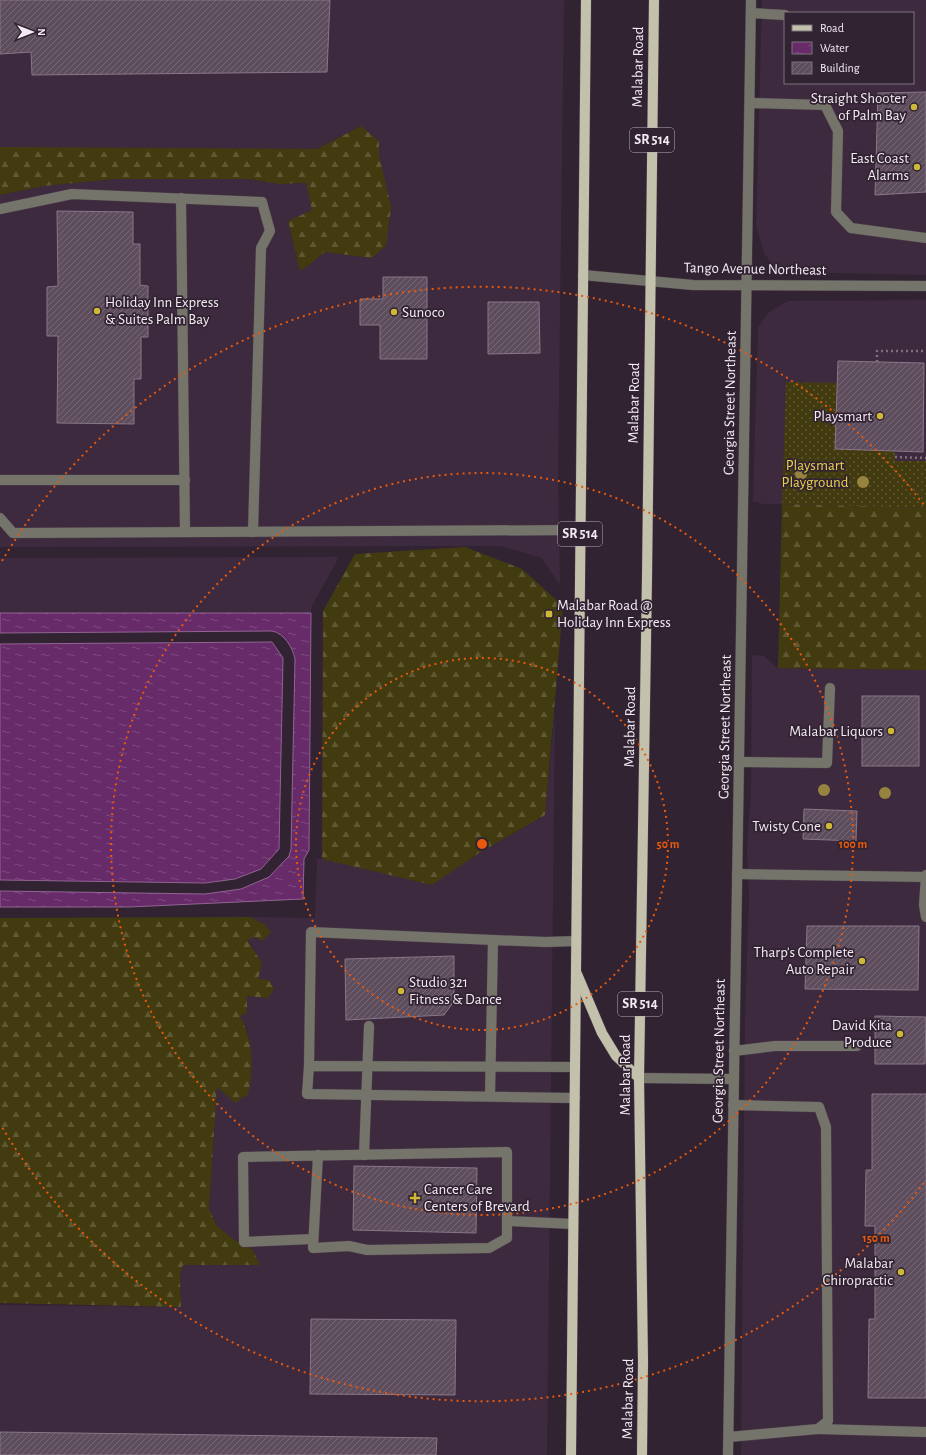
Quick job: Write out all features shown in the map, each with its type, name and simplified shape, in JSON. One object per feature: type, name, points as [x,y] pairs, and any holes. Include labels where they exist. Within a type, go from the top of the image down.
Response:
[{"type":"main road","name":"SR 514","points":[[571,1455],[586,0]]},
{"type":"main road","name":"Malabar Road","points":[[642,1455],[643,1361],[639,1078],[654,0]]},
{"type":"main road","points":[[576,970],[602,1033],[616,1056],[639,1078]]},
{"type":"street","name":"Georgia Street Northeast","points":[[728,1455],[748,284],[751,0]]},
{"type":"street","points":[[751,13],[784,14]]},
{"type":"street","points":[[750,103],[825,105],[838,131],[836,212],[851,228],[926,238]]},
{"type":"street","points":[[0,208],[72,194],[262,202],[270,231],[261,248],[252,532]]},
{"type":"street","points":[[181,198],[185,532]]},
{"type":"street","name":"Tango Avenue Northeast","points":[[583,275],[693,284],[926,286]]},
{"type":"street","points":[[0,480],[185,480]]},
{"type":"street","points":[[0,518],[13,533],[580,530]]},
{"type":"street","points":[[739,762],[827,762],[830,688]]},
{"type":"street","points":[[737,874],[926,876],[924,905],[926,917]]},
{"type":"street","points":[[575,1098],[307,1094],[309,1066],[310,932],[546,942],[576,941]]},
{"type":"street","points":[[490,1096],[493,940]]},
{"type":"street","points":[[364,1155],[369,1026]]},
{"type":"street","points":[[734,1051],[775,1046],[856,1046]]},
{"type":"street","points":[[309,1066],[368,1068],[575,1068]]},
{"type":"street","points":[[639,1078],[734,1079]]},
{"type":"street","points":[[734,1105],[820,1107],[826,1127],[828,1421],[818,1429]]},
{"type":"street","points":[[313,1240],[244,1242],[244,1157],[507,1152],[507,1238],[489,1248],[367,1250],[349,1246],[313,1248],[318,1156]]},
{"type":"street","points":[[507,1221],[573,1224]]},
{"type":"street","points":[[729,1437],[818,1429],[926,1432]]},
{"type":"path","points":[[877,362],[877,351],[926,351]]},
{"type":"path","points":[[895,457],[926,458]]},
{"type":"shaded area","points":[[0,0],[564,0],[558,475],[560,585],[542,558],[500,546],[0,547],[0,195],[44,186],[115,179],[250,179],[279,184],[306,183],[312,210],[288,221],[298,264],[302,270],[325,252],[371,258],[379,141],[361,126],[317,149],[0,153]]},
{"type":"shaded area","points":[[762,0],[926,0],[926,275],[786,272],[774,267],[764,253],[756,226]]},
{"type":"shaded area","points":[[926,300],[926,508],[763,504],[753,501],[758,327],[769,312],[788,301]]},
{"type":"shaded area","points":[[339,557],[312,606],[311,613],[0,613],[0,558]]},
{"type":"shaded area","points":[[752,655],[764,656],[778,668],[926,670],[926,1455],[741,1455],[745,1018],[749,899],[747,849],[751,792]]},
{"type":"shaded area","points":[[555,710],[547,1455],[0,1455],[0,1305],[181,1307],[180,1275],[183,1265],[208,1265],[253,1250],[233,1239],[217,1226],[209,1210],[217,1087],[251,1081],[251,1058],[247,1028],[239,1016],[247,996],[268,998],[257,979],[262,963],[247,939],[255,937],[264,924],[250,917],[315,918],[317,859],[431,884],[479,853],[545,815]]},
{"type":"green space","points":[[361,126],[379,141],[379,155],[391,207],[386,246],[371,258],[325,252],[301,271],[288,221],[312,210],[306,183],[279,184],[250,179],[115,179],[44,186],[0,195],[0,147],[317,149]]},
{"type":"green space","name":"Playsmart Playground","points":[[786,382],[838,383],[835,449],[895,451],[895,461],[926,461],[926,508],[782,504]]},
{"type":"green space","points":[[782,504],[926,508],[926,670],[778,668]]},
{"type":"green space","points":[[465,547],[522,569],[563,606],[545,815],[479,853],[432,885],[322,859],[323,611],[355,554]]},
{"type":"green space","points":[[250,917],[264,924],[271,932],[262,941],[255,937],[247,940],[262,963],[258,979],[269,980],[274,989],[268,998],[247,996],[247,1013],[240,1016],[248,1034],[250,1044],[252,1064],[248,1094],[235,1103],[217,1087],[209,1209],[217,1226],[233,1239],[253,1250],[260,1265],[183,1265],[180,1275],[181,1307],[0,1303],[0,918]]},
{"type":"water","points":[[0,613],[311,613],[309,850],[304,859],[303,899],[129,907],[0,907],[0,891],[205,894],[241,889],[269,877],[289,856],[291,849],[295,659],[292,650],[284,638],[272,631],[0,633]]},
{"type":"water","points":[[272,642],[283,658],[279,849],[261,869],[235,879],[205,883],[0,880],[0,644]]},
{"type":"building","points":[[0,0],[330,0],[327,72],[32,75],[31,52],[0,54]]},
{"type":"building","points":[[926,92],[926,192],[875,195],[878,93]]},
{"type":"building","name":"Holiday Inn Express & Suites Palm Bay","points":[[57,211],[133,212],[133,244],[140,244],[140,285],[148,286],[148,337],[141,337],[141,379],[134,379],[134,424],[57,423],[58,336],[47,336],[47,287],[58,286]]},
{"type":"building","name":"Sunoco","points":[[383,277],[427,277],[427,359],[380,359],[380,325],[360,325],[360,299],[383,299]]},
{"type":"building","name":"Sunoco","points":[[488,302],[539,302],[540,353],[488,354]]},
{"type":"building","name":"Playsmart","points":[[838,361],[924,363],[923,452],[835,449]]},
{"type":"building","name":"Malabar Liquors","points":[[862,696],[919,696],[919,766],[862,766]]},
{"type":"building","points":[[804,809],[857,811],[856,841],[803,839]]},
{"type":"building","name":"Tharp's Complete Auto Repair","points":[[807,926],[919,926],[918,990],[805,989]]},
{"type":"building","points":[[454,956],[454,1001],[444,1015],[346,1020],[345,959]]},
{"type":"building","name":"David Kita Produce","points":[[875,1016],[926,1017],[925,1064],[875,1064]]},
{"type":"building","name":"Malabar Chiropractic","points":[[872,1094],[926,1094],[926,1398],[868,1398],[869,1319],[875,1319],[875,1226],[865,1226],[866,1170],[872,1170]]},
{"type":"building","points":[[354,1166],[477,1168],[476,1233],[353,1230]]},
{"type":"building","points":[[311,1319],[456,1320],[455,1395],[310,1394]]},
{"type":"building","points":[[0,1432],[437,1438],[436,1455],[0,1455]]},
{"type":"place","name":"Straight Shooter of Palm Bay","points":[[914,107]]},
{"type":"place","name":"East Coast Alarms","points":[[917,167]]},
{"type":"place","name":"Holiday Inn Express & Suites Palm Bay","points":[[97,311]]},
{"type":"place","name":"Sunoco","points":[[394,312]]},
{"type":"place","name":"Playsmart","points":[[880,416]]},
{"type":"place","name":"Malabar Road @ Holiday Inn Express","points":[[549,614]]},
{"type":"place","name":"Malabar Liquors","points":[[891,731]]},
{"type":"place","name":"Twisty Cone","points":[[829,826]]},
{"type":"place","name":"Tharp's Complete Auto Repair","points":[[862,961]]},
{"type":"place","name":"Studio 321 Fitness & Dance","points":[[401,991]]},
{"type":"place","name":"David Kita Produce","points":[[900,1034]]},
{"type":"place","name":"Cancer Care Centers of Brevard","points":[[415,1198]]},
{"type":"place","name":"Malabar Chiropractic","points":[[901,1272]]}]
